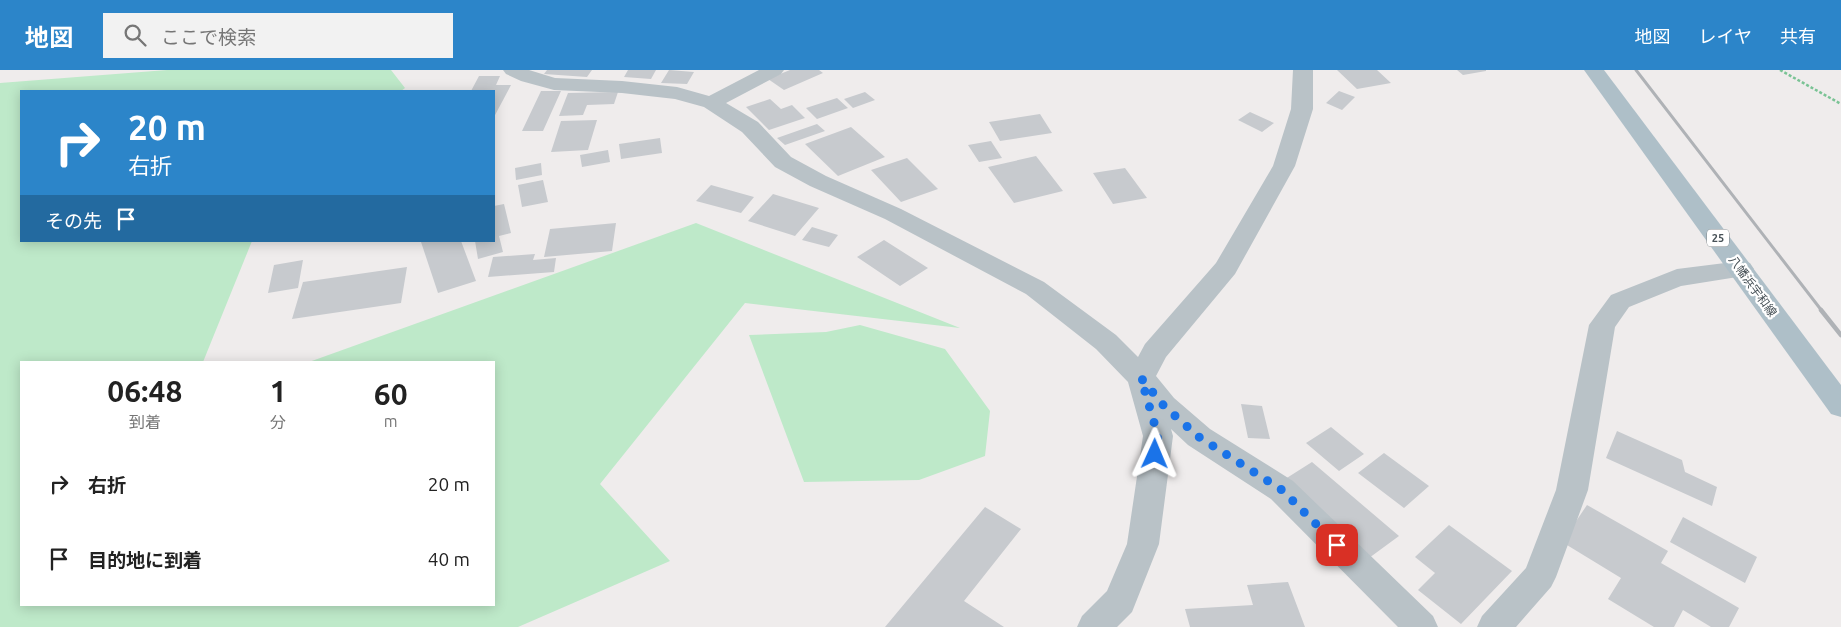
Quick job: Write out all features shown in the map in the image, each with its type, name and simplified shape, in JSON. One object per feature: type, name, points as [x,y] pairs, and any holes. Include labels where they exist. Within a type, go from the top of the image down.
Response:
[{"type":"main road","name":"八幡浜宇和線","points":[[1594,70],[1841,406]]},
{"type":"street","points":[[513,70],[528,77],[554,84],[622,87],[677,93],[711,102],[750,127],[783,162],[818,181],[893,214],[1035,288],[1106,342],[1141,378],[1164,406],[1199,437],[1282,490],[1421,627]]},
{"type":"street","points":[[711,102],[774,70]]},
{"type":"street","points":[[1094,627],[1120,601],[1143,544],[1158,436],[1141,378],[1155,351],[1226,268],[1284,166],[1302,109],[1303,70]]},
{"type":"street","points":[[1494,627],[1539,577],[1572,490],[1602,325],[1620,301],[1677,278],[1741,269]]},
{"type":"path","points":[[1780,70],[1841,104]]},
{"type":"green space","points":[[167,70],[391,70],[405,88],[402,90],[20,90],[20,242],[252,242],[203,361],[20,361],[20,606],[495,606],[495,361],[312,361],[696,223],[960,328],[745,303],[600,484],[670,561],[518,627],[0,627],[0,83]]},
{"type":"green space","points":[[860,325],[945,349],[990,411],[985,456],[919,480],[804,482],[749,335],[826,332]]},
{"type":"building","points":[[547,70],[592,70],[587,77],[544,74]]},
{"type":"building","points":[[628,70],[656,70],[651,79],[624,77]]},
{"type":"building","points":[[669,70],[694,72],[687,84],[661,83]]},
{"type":"building","points":[[790,70],[819,70],[823,73],[784,90],[768,79]]},
{"type":"building","points":[[1337,70],[1377,70],[1391,83],[1357,89]]},
{"type":"building","points":[[1457,70],[1486,70],[1486,71],[1463,75]]},
{"type":"building","points":[[479,76],[500,76],[496,85],[511,85],[495,115],[495,90],[472,90]]},
{"type":"building","points":[[541,91],[561,91],[543,131],[522,131]]},
{"type":"building","points":[[1339,91],[1355,97],[1342,110],[1326,103]]},
{"type":"building","points":[[618,92],[614,104],[587,105],[583,115],[559,116],[568,93]]},
{"type":"building","points":[[865,92],[875,100],[853,108],[844,99]]},
{"type":"building","points":[[837,98],[848,108],[817,119],[806,108]]},
{"type":"building","points":[[770,99],[781,109],[792,105],[805,118],[769,130],[746,107]]},
{"type":"building","points":[[1250,112],[1274,123],[1262,132],[1238,120]]},
{"type":"building","points":[[1040,114],[1052,133],[1000,141],[989,122]]},
{"type":"building","points":[[597,120],[588,150],[551,152],[561,121]]},
{"type":"building","points":[[817,124],[825,131],[785,145],[777,138]]},
{"type":"building","points":[[851,127],[885,157],[838,176],[805,144]]},
{"type":"building","points":[[660,138],[662,153],[621,159],[619,144]]},
{"type":"building","points":[[991,141],[1002,158],[979,162],[968,145]]},
{"type":"building","points":[[608,150],[610,162],[582,167],[580,155]]},
{"type":"building","points":[[1036,156],[1063,191],[1014,203],[988,167]]},
{"type":"building","points":[[907,158],[938,189],[901,202],[871,170]]},
{"type":"building","points":[[541,163],[542,175],[516,180],[515,168]]},
{"type":"building","points":[[1125,168],[1147,198],[1113,204],[1093,173]]},
{"type":"building","points":[[543,180],[548,202],[522,207],[518,185]]},
{"type":"building","points":[[711,185],[754,197],[741,213],[696,201]]},
{"type":"building","points":[[773,194],[819,208],[795,236],[748,221]]},
{"type":"building","points":[[504,204],[511,233],[499,236],[503,252],[478,259],[475,242],[495,242],[495,206]]},
{"type":"building","points":[[616,223],[612,251],[544,257],[550,229]]},
{"type":"building","points":[[812,227],[838,235],[829,247],[802,240]]},
{"type":"building","points":[[884,240],[928,268],[900,286],[857,257]]},
{"type":"building","points":[[421,242],[461,242],[476,281],[438,293]]},
{"type":"building","points":[[535,254],[533,260],[556,258],[554,272],[488,277],[493,257]]},
{"type":"building","points":[[303,260],[298,288],[268,293],[274,265]]},
{"type":"building","points":[[407,267],[401,303],[292,319],[303,282]]},
{"type":"building","points":[[1241,404],[1262,406],[1270,439],[1248,438]]},
{"type":"building","points":[[1331,427],[1364,454],[1339,471],[1306,443]]},
{"type":"building","points":[[1617,431],[1682,460],[1685,472],[1717,487],[1712,506],[1606,458]]},
{"type":"building","points":[[1384,453],[1429,486],[1404,508],[1358,473]]},
{"type":"building","points":[[1312,462],[1399,536],[1369,558],[1282,481]]},
{"type":"building","points":[[1587,505],[1668,551],[1661,563],[1739,608],[1729,627],[1711,627],[1683,610],[1674,627],[1654,627],[1608,599],[1621,578],[1562,542]]},
{"type":"building","points":[[985,507],[1021,529],[964,601],[1004,627],[885,627]]},
{"type":"building","points":[[1683,517],[1757,557],[1745,583],[1670,542]]},
{"type":"building","points":[[1449,525],[1512,571],[1461,624],[1418,590],[1435,573],[1415,557]]},
{"type":"building","points":[[1288,582],[1305,627],[1190,627],[1185,609],[1253,605],[1247,585]]},
{"type":"railway","points":[[1636,70],[1822,311]]},
{"type":"railway","points":[[1821,310],[1841,335]]},
{"type":"route","points":[[1155,454],[1158,436],[1141,378],[1164,406],[1199,437],[1282,490],[1337,545]]}]
